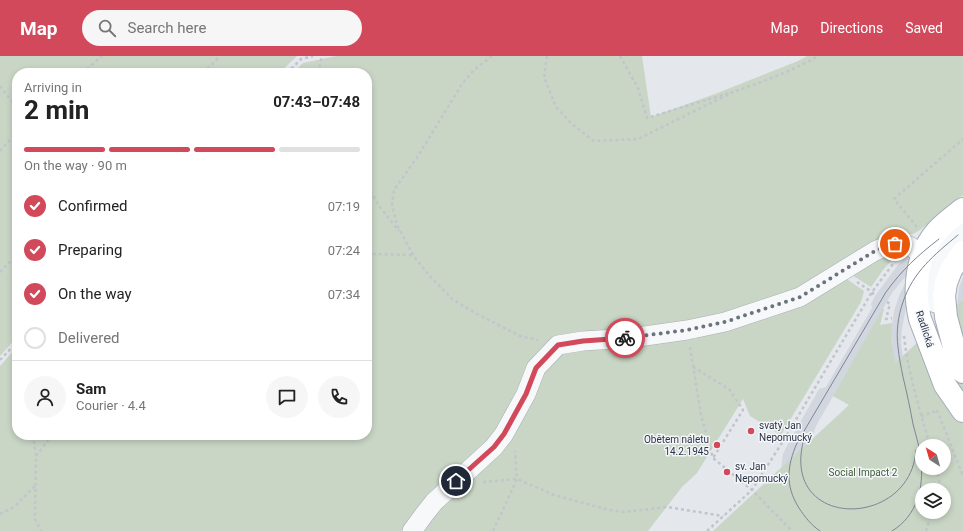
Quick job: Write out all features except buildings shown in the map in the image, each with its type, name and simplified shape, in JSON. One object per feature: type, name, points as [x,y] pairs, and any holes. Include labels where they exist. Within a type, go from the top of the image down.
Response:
[{"type":"main road","name":"Radlická","points":[[963,209],[938,230],[929,243],[926,260],[916,282],[920,319],[945,384],[963,411]]},
{"type":"main road","points":[[960,365],[946,317],[944,296],[946,283],[951,270],[963,252]]},
{"type":"lane","points":[[960,365],[944,337],[938,319],[935,289],[926,260],[927,251],[939,239],[963,221]]},
{"type":"lane","points":[[926,260],[944,253],[963,232]]},
{"type":"lane","points":[[412,531],[434,502],[494,447],[504,434],[526,394],[536,368],[558,345],[583,341],[631,338],[680,331],[725,322],[800,297],[875,251],[886,246],[903,244],[926,260],[949,256],[963,246]]},
{"type":"path","points":[[88,68],[102,56]]},
{"type":"path","points":[[208,68],[220,56]]},
{"type":"path","points":[[291,68],[301,59],[313,56]]},
{"type":"path","points":[[319,68],[322,56]]},
{"type":"path","points":[[492,56],[474,70],[462,84],[418,156],[394,190],[392,205],[397,225],[413,255],[428,274],[452,299],[477,314],[520,336],[558,345]]},
{"type":"path","points":[[547,56],[544,77],[556,107],[572,124],[594,141],[638,139],[736,90]]},
{"type":"path","points":[[620,56],[638,88],[647,118],[736,90],[780,74],[818,56]]},
{"type":"path","points":[[0,86],[12,102]]},
{"type":"path","points":[[0,151],[12,138]]},
{"type":"path","points":[[920,230],[894,198],[963,139]]},
{"type":"path","points":[[372,194],[402,235]]},
{"type":"path","points":[[372,254],[413,255]]},
{"type":"path","points":[[0,272],[12,260]]},
{"type":"path","points":[[707,531],[752,490],[785,438],[872,292],[896,260],[926,260]]},
{"type":"path","points":[[872,292],[875,296]]},
{"type":"path","points":[[886,302],[890,304],[886,319],[892,318]]},
{"type":"path","points":[[904,334],[921,416],[928,439]]},
{"type":"path","points":[[0,360],[12,347]]},
{"type":"path","points":[[713,458],[743,410],[729,389],[693,366],[701,415],[713,458],[752,490],[792,531]]},
{"type":"path","points":[[935,404],[963,476]]},
{"type":"path","points":[[921,416],[937,411]]},
{"type":"path","points":[[34,440],[36,456],[35,519],[41,531]]},
{"type":"path","points":[[36,456],[48,440]]},
{"type":"path","points":[[493,531],[517,479],[514,450]]},
{"type":"path","points":[[478,483],[517,479],[554,495],[608,510],[624,512],[667,507],[723,516]]},
{"type":"path","points":[[0,514],[14,508],[36,486]]},
{"type":"path","points":[[926,531],[930,519]]},
{"type":"shaded area","points":[[909,254],[915,256],[909,272],[892,293],[816,426],[810,443],[907,424],[892,350],[891,330],[894,311],[909,275],[907,303],[902,328],[901,343],[904,364],[920,439],[915,439],[915,475],[922,475],[922,483],[915,483],[915,492],[805,531],[781,471],[783,454],[819,389],[826,387],[872,308],[871,304],[875,296],[897,266]]},
{"type":"shaded area","points":[[963,277],[963,325],[957,306],[959,288]]},
{"type":"green space","points":[[0,56],[297,56],[284,68],[12,68],[12,343],[0,356]]},
{"type":"green space","points":[[336,56],[642,56],[651,117],[715,94],[807,56],[963,56],[963,195],[913,234],[892,235],[792,294],[684,339],[696,339],[702,332],[844,277],[864,291],[861,302],[781,435],[750,416],[743,399],[697,473],[682,487],[648,531],[0,531],[0,366],[12,353],[12,440],[372,440],[372,68],[298,68],[303,63]]},
{"type":"green space","points":[[899,252],[883,270],[871,287],[850,274],[873,259]]},
{"type":"green space","name":"Social Impact 2","points":[[963,300],[963,531],[713,531],[849,405],[833,396],[883,308],[880,325],[892,323],[891,340],[895,363]]},
{"type":"tram line","points":[[892,531],[908,518],[913,509],[920,491],[922,470],[920,451],[903,377],[897,341],[900,313],[907,291],[918,273],[933,257],[958,235]]},
{"type":"tram line","points":[[820,531],[804,515],[794,500],[791,492],[789,476],[791,460],[797,443],[886,292],[910,264],[939,239]]},
{"type":"tram line","points":[[805,435],[801,467],[809,489],[826,503],[847,509],[871,506],[892,495],[909,477],[915,454]]},
{"type":"way so far","points":[[625,338],[687,330],[725,322],[800,297],[875,251],[895,244]]},
{"type":"place","name":"svatý Jan Nepomucký","points":[[751,431]]},
{"type":"place","name":"Obětem náletu 14.2.1945","points":[[717,445]]},
{"type":"place","name":"sv. Jan Nepomucký","points":[[727,472]]},
{"type":"route","points":[[456,481],[494,447],[504,434],[526,394],[536,368],[558,345],[583,341],[625,338]]}]
